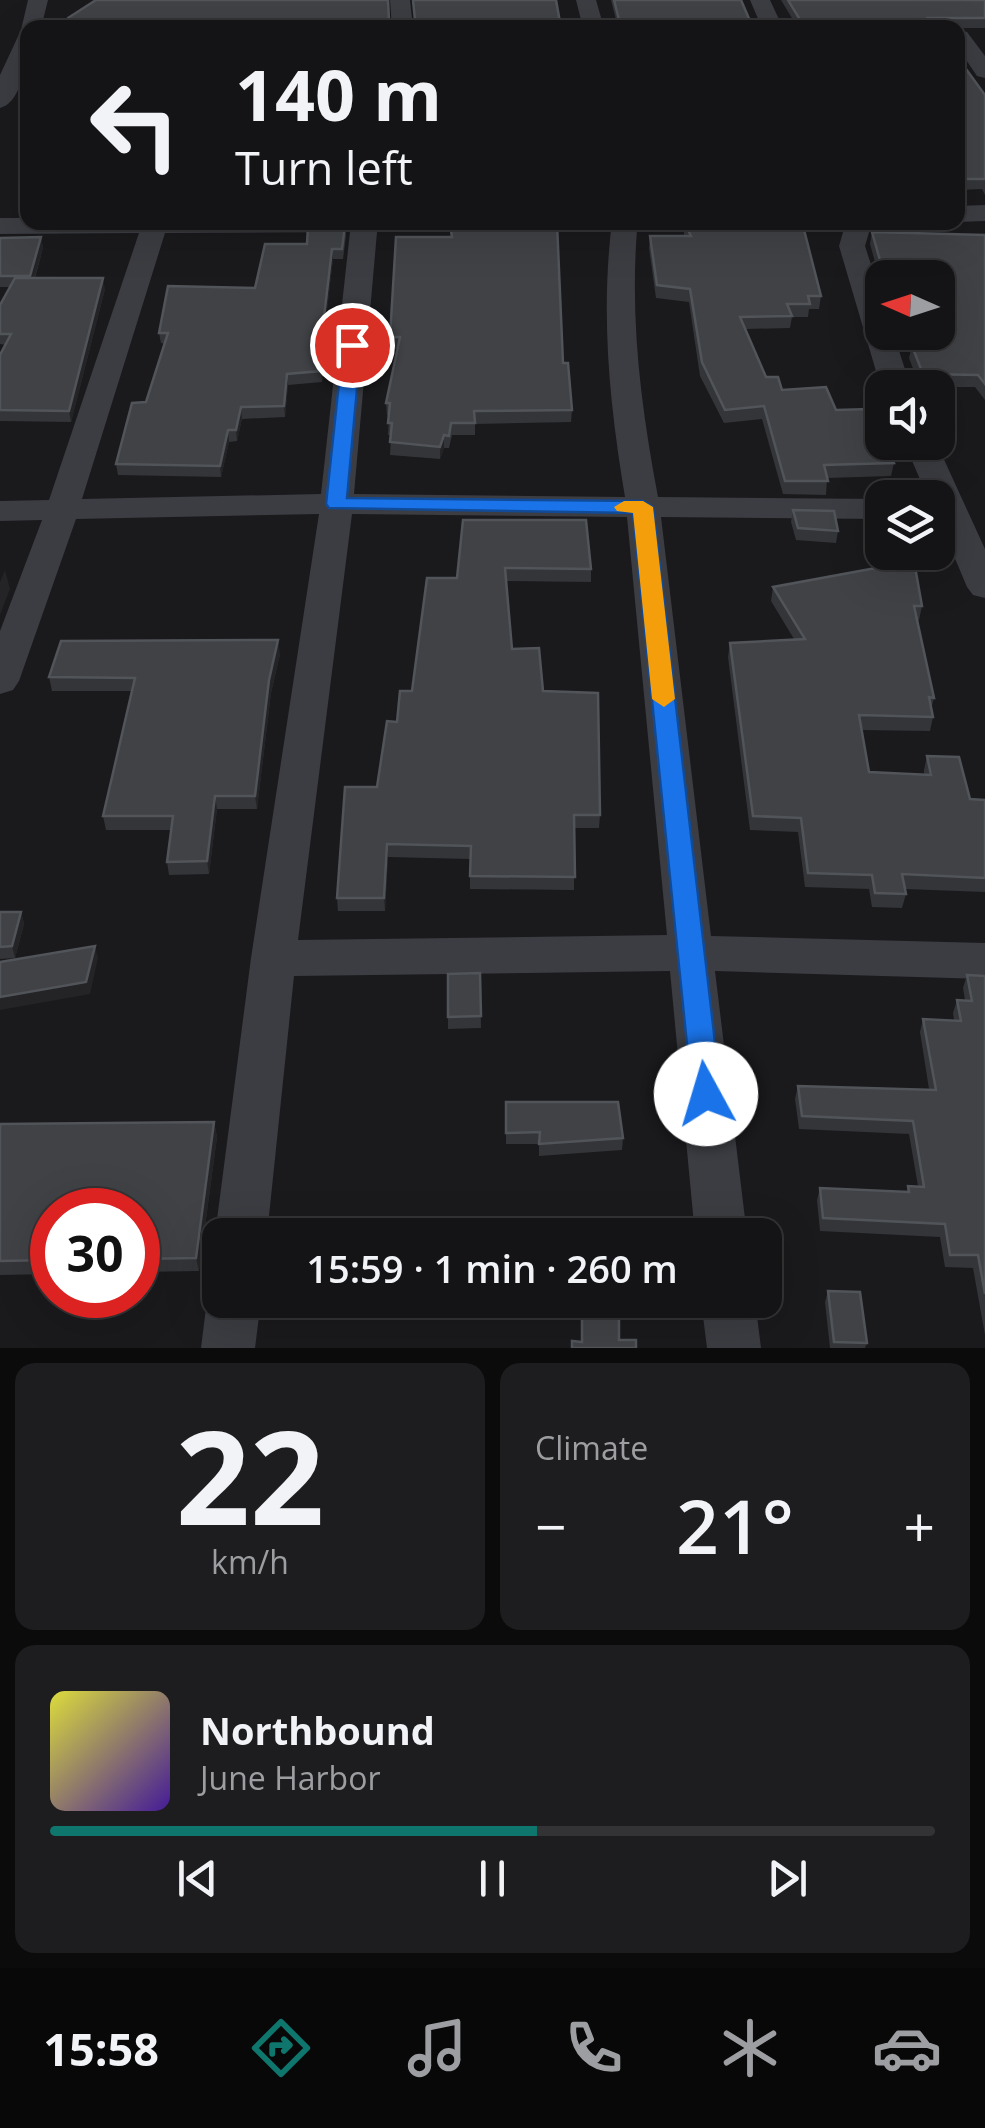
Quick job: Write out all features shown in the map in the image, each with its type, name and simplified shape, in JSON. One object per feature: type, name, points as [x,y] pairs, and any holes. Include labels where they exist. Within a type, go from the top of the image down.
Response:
[{"type":"street","points":[[965,44],[985,71]]},
{"type":"street","points":[[0,100],[20,63]]},
{"type":"street","points":[[0,681],[62,511],[153,230]]},
{"type":"street","points":[[243,1218],[272,958],[336,504],[364,230]]},
{"type":"street","points":[[624,230],[618,295],[625,403],[643,507],[719,1218]]},
{"type":"street","points":[[857,230],[852,246],[890,370]]},
{"type":"street","points":[[930,460],[958,509],[985,588]]},
{"type":"street","points":[[0,511],[336,504],[865,508]]},
{"type":"street","points":[[272,958],[691,952],[985,962]]},
{"type":"street","points":[[228,1348],[232,1318]]},
{"type":"street","points":[[730,1318],[734,1348]]},
{"type":"building","points":[[96,0],[388,0],[389,20],[67,20]]},
{"type":"building","points":[[413,0],[556,0],[560,20],[415,20]]},
{"type":"building","points":[[614,0],[741,0],[750,20],[619,20]]},
{"type":"building","points":[[788,0],[985,0],[985,18],[800,20]]},
{"type":"building","points":[[965,68],[985,95],[985,179],[965,179]]},
{"type":"building","points":[[308,230],[344,230],[342,249],[332,249],[324,317],[329,317],[321,371],[287,374],[284,406],[241,407],[236,430],[228,430],[220,466],[116,464],[132,403],[146,402],[168,333],[159,333],[168,286],[255,288],[265,244],[307,244]]},
{"type":"building","points":[[451,230],[557,230],[563,363],[568,363],[572,410],[474,411],[475,423],[451,423],[449,436],[444,435],[440,447],[390,442],[390,403],[386,403],[400,337],[390,337],[396,237],[452,237]]},
{"type":"building","points":[[688,230],[804,230],[821,296],[808,296],[810,304],[787,304],[792,316],[740,317],[766,377],[778,377],[782,390],[826,387],[836,410],[865,409],[865,460],[894,463],[824,465],[828,481],[785,481],[764,406],[725,410],[702,362],[690,289],[657,285],[650,236],[691,236]]},
{"type":"building","points":[[872,232],[985,235],[985,384],[978,375],[921,370],[914,350],[955,350],[955,260],[880,260]]},
{"type":"building","points":[[41,237],[30,276],[0,276],[0,238]]},
{"type":"building","points":[[15,278],[103,278],[69,411],[0,410],[0,355],[11,334],[0,334],[0,305]]},
{"type":"building","points":[[793,510],[834,511],[838,531],[798,528]]},
{"type":"building","points":[[463,520],[586,520],[591,569],[505,568],[512,649],[539,648],[543,691],[598,693],[600,815],[574,815],[575,877],[470,876],[471,846],[387,844],[384,898],[337,898],[345,787],[377,787],[387,721],[397,722],[400,691],[412,691],[427,578],[457,578]]},
{"type":"building","points":[[865,570],[916,570],[922,606],[914,606],[934,698],[929,697],[933,717],[859,715],[869,772],[931,775],[927,756],[959,757],[970,799],[985,800],[985,878],[902,874],[906,894],[875,893],[872,875],[808,873],[801,818],[753,816],[730,643],[805,639],[773,587]]},
{"type":"building","points":[[278,640],[269,680],[255,796],[215,796],[207,861],[167,862],[173,816],[103,816],[135,678],[49,677],[61,641]]},
{"type":"building","points":[[0,912],[21,912],[12,946],[0,947]]},
{"type":"building","points":[[95,946],[86,982],[0,997],[0,962]]},
{"type":"building","points":[[480,973],[481,1016],[448,1017],[448,974]]},
{"type":"building","points":[[967,975],[985,976],[985,1294],[978,1255],[950,1255],[945,1224],[823,1218],[820,1188],[909,1192],[908,1186],[924,1187],[913,1121],[802,1116],[798,1086],[936,1090],[923,1019],[961,1021],[957,1000],[972,1001]]},
{"type":"building","points":[[506,1102],[618,1102],[623,1138],[539,1144],[540,1132],[506,1133]]},
{"type":"building","points":[[214,1122],[196,1258],[160,1259],[160,1188],[30,1188],[30,1260],[0,1261],[0,1124]]},
{"type":"building","points":[[828,1291],[860,1292],[867,1343],[834,1342]]},
{"type":"building","points":[[582,1318],[619,1318],[619,1340],[636,1340],[636,1348],[572,1348],[572,1341],[582,1342]]},
{"type":"slow traffic","points":[[624,507],[643,507],[664,699]]},
{"type":"route","points":[[352,345],[336,504],[643,507],[706,1094]]}]
